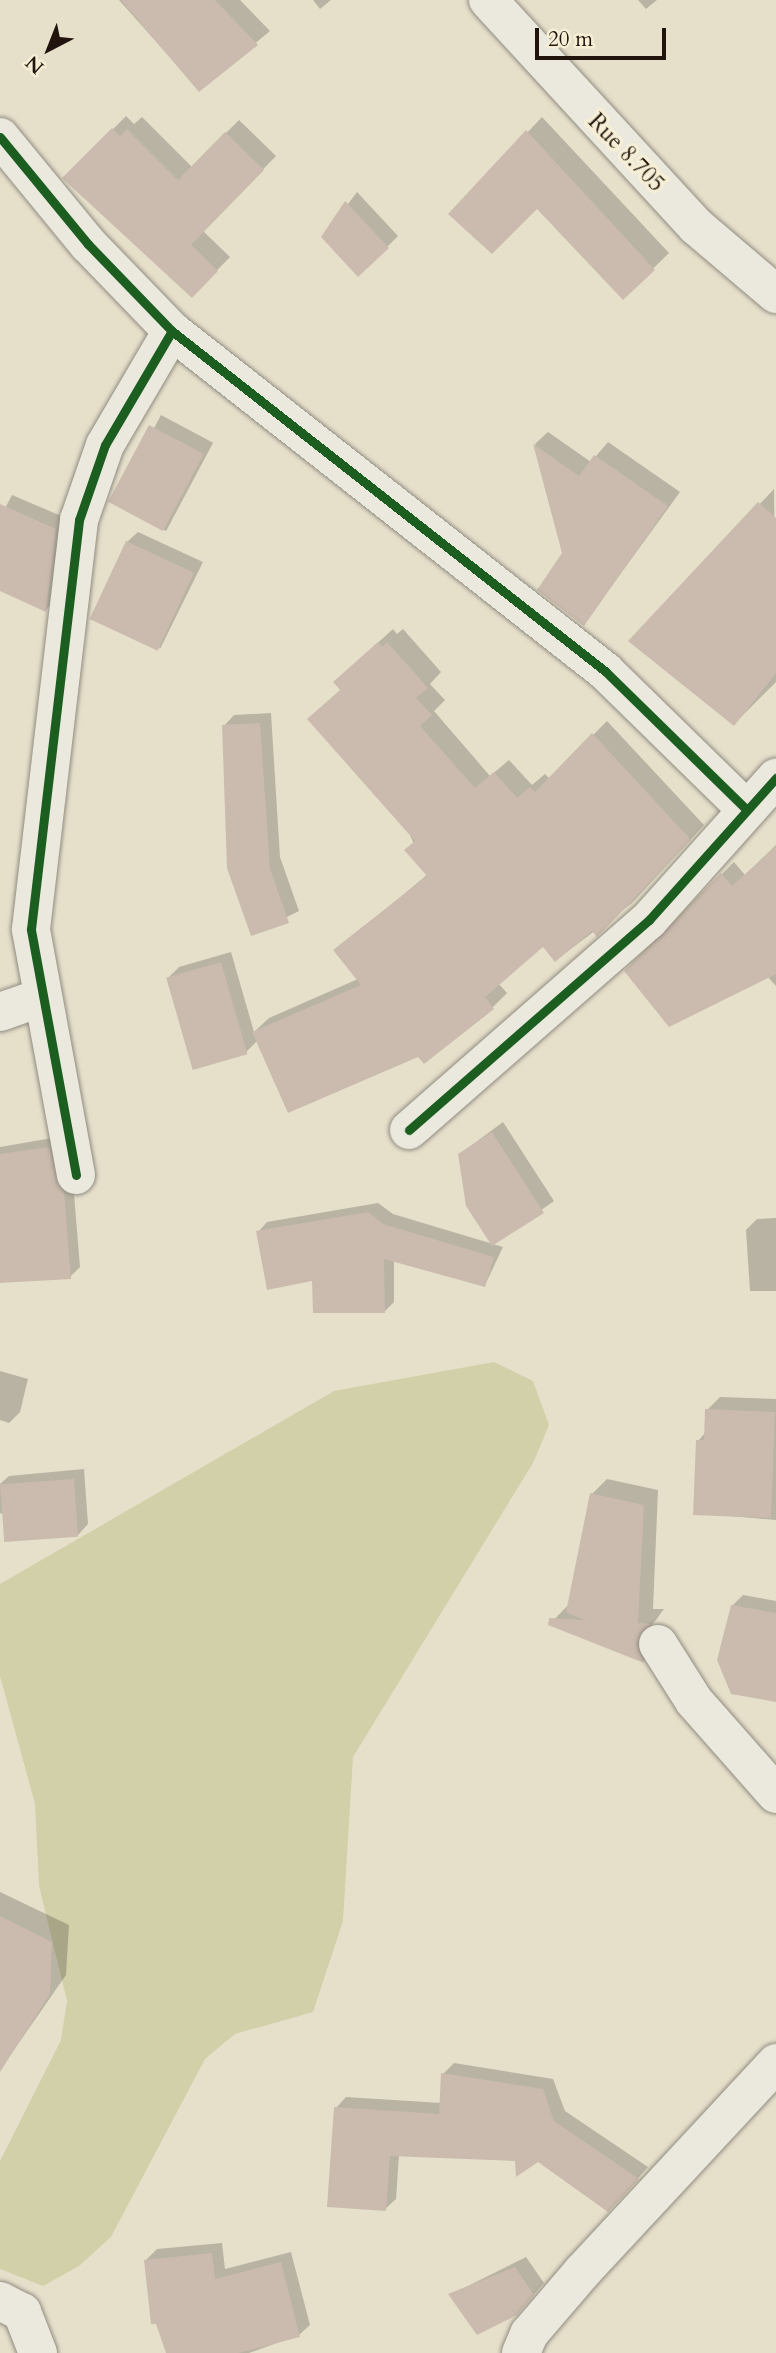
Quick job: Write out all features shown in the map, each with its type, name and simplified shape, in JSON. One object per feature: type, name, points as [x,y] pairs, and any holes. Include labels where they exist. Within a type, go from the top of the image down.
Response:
[{"type":"street","name":"Rue 8.705","points":[[488,0],[696,226],[776,294]]},
{"type":"street","points":[[0,137],[88,244],[172,331],[605,671],[745,808]]},
{"type":"street","points":[[76,1175],[40,998],[31,929],[79,520],[105,445],[172,331]]},
{"type":"street","points":[[409,1130],[649,920],[745,808],[776,778]]},
{"type":"street","points":[[0,1012],[40,998]]},
{"type":"street","points":[[658,1644],[694,1700],[776,1794]]},
{"type":"street","points":[[521,2353],[583,2271],[776,2063]]},
{"type":"street","points":[[0,2301],[22,2312],[38,2353]]},
{"type":"shaded area","points":[[494,1362],[533,1381],[549,1425],[533,1463],[353,1757],[343,1921],[313,2012],[235,2034],[205,2059],[111,2237],[79,2266],[43,2286],[0,2269],[0,2161],[61,2040],[67,2001],[39,1886],[35,1804],[0,1676],[0,1584],[334,1391]]},
{"type":"building","points":[[121,0],[215,0],[258,45],[199,92]]},
{"type":"building","points":[[112,128],[120,136],[127,129],[178,180],[225,132],[264,170],[191,245],[218,271],[192,298],[62,178]]},
{"type":"building","points":[[526,130],[655,270],[623,300],[537,209],[492,254],[448,214]]},
{"type":"building","points":[[345,201],[389,248],[358,277],[321,237]]},
{"type":"building","points":[[149,425],[204,454],[163,531],[108,502]]},
{"type":"building","points":[[533,444],[579,476],[594,455],[668,506],[584,626],[537,590],[562,553]]},
{"type":"building","points":[[758,502],[776,518],[776,673],[734,726],[628,641]]},
{"type":"building","points":[[0,504],[56,529],[46,612],[0,591]]},
{"type":"building","points":[[126,541],[194,573],[158,651],[90,619]]},
{"type":"building","points":[[378,642],[382,647],[387,642],[428,688],[416,698],[432,715],[420,726],[475,788],[494,772],[517,798],[530,787],[535,792],[592,733],[691,840],[597,937],[592,931],[555,962],[543,947],[485,997],[494,1009],[424,1064],[418,1057],[288,1113],[252,1032],[361,985],[333,950],[427,876],[404,850],[415,841],[307,719],[340,690],[333,682]]},
{"type":"building","points":[[260,723],[270,868],[289,923],[251,936],[227,868],[222,725]]},
{"type":"building","points":[[776,846],[776,974],[669,1027],[624,971],[721,873],[732,886]]},
{"type":"building","points":[[221,962],[247,1054],[193,1070],[166,978]]},
{"type":"building","points":[[492,1132],[544,1213],[492,1246],[466,1206],[458,1154]]},
{"type":"building","points":[[49,1147],[64,1192],[71,1279],[0,1283],[0,1154]]},
{"type":"building","points":[[368,1212],[383,1224],[494,1257],[485,1287],[384,1259],[385,1313],[313,1313],[312,1281],[267,1290],[256,1231]]},
{"type":"building","points":[[705,1409],[775,1412],[771,1518],[693,1515],[696,1440],[704,1440]]},
{"type":"building","points":[[74,1479],[78,1537],[4,1542],[0,1484]]},
{"type":"building","points":[[590,1493],[644,1505],[638,1623],[651,1624],[636,1644],[644,1663],[548,1625],[549,1618],[584,1620],[566,1612]]},
{"type":"building","points":[[731,1605],[776,1613],[776,1702],[731,1694],[717,1660]]},
{"type":"building","points":[[0,1916],[52,1942],[50,1994],[0,2072]]},
{"type":"building","points":[[441,2073],[543,2089],[554,2121],[639,2179],[608,2212],[538,2162],[516,2177],[515,2161],[390,2156],[386,2211],[327,2207],[334,2107],[439,2114]]},
{"type":"building","points":[[212,2253],[215,2279],[281,2262],[300,2337],[239,2353],[166,2353],[156,2324],[151,2324],[144,2260]]},
{"type":"building","points":[[515,2267],[534,2295],[517,2315],[477,2335],[448,2294]]},
{"type":"cycle path","points":[[0,137],[88,244],[172,331],[605,671],[745,808]]},
{"type":"cycle path","points":[[76,1175],[31,929],[79,520],[105,445],[172,331]]},
{"type":"cycle path","points":[[409,1130],[649,920],[776,778]]}]
